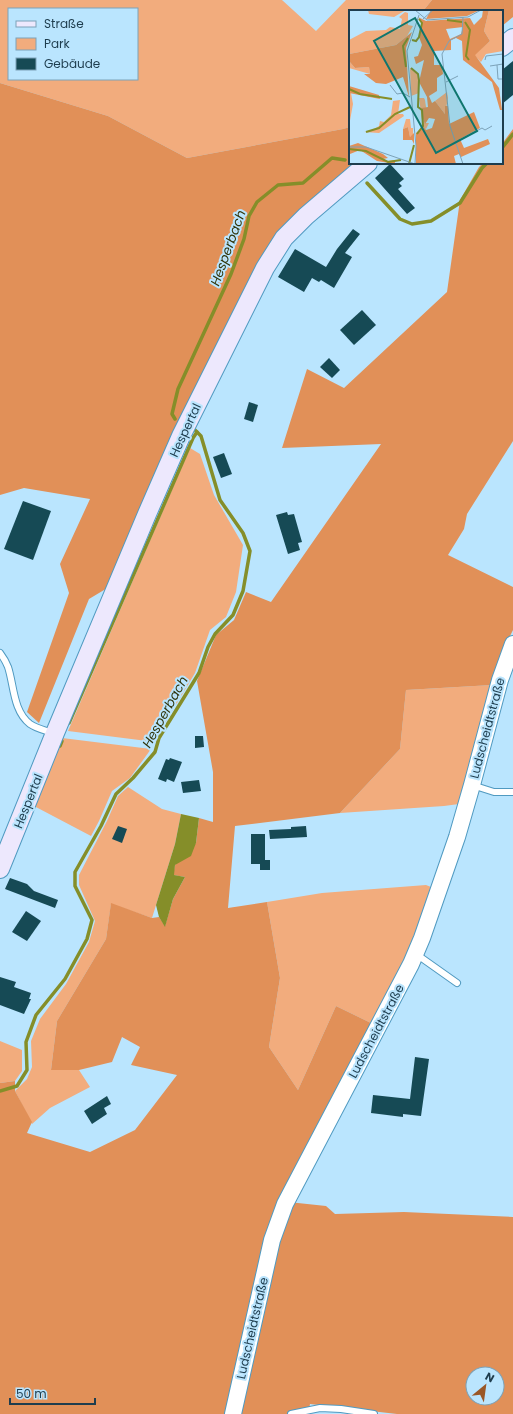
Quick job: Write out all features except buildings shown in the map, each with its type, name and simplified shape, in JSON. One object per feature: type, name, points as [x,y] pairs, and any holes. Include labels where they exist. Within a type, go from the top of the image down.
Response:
[{"type":"main road","points":[[503,46],[513,38]]},
{"type":"main road","name":"Hespertal","points":[[0,869],[55,733],[181,436],[265,268],[284,238],[306,216],[367,164]]},
{"type":"street","name":"Ludscheidtstraße","points":[[233,1414],[272,1240],[278,1221],[285,1204],[416,953],[457,837],[500,680],[513,644]]},
{"type":"lane","points":[[0,653],[8,665],[16,702],[23,716],[29,723],[40,729],[55,733]]},
{"type":"lane","points":[[472,785],[494,792],[513,792]]},
{"type":"lane","points":[[416,953],[457,983]]},
{"type":"lane","points":[[291,1414],[320,1408],[341,1409],[374,1414]]},
{"type":"green space","points":[[0,0],[282,0],[316,31],[346,0],[432,0],[424,10],[349,10],[349,127],[187,158],[108,116],[0,83]]},
{"type":"green space","points":[[190,448],[200,454],[214,495],[243,545],[236,592],[226,617],[210,630],[195,673],[155,742],[68,731]]},
{"type":"green space","points":[[492,685],[459,804],[340,813],[400,749],[406,690]]},
{"type":"green space","points":[[62,738],[151,749],[130,778],[112,791],[91,836],[34,806]]},
{"type":"green space","points":[[128,787],[162,809],[181,814],[175,844],[152,918],[111,904],[106,939],[57,1021],[51,1070],[79,1070],[90,1087],[50,1108],[32,1124],[15,1091],[27,1079],[32,1067],[31,1041],[40,1019],[66,984],[89,942],[95,921],[79,885],[79,875],[107,821],[118,796]]},
{"type":"green space","points":[[426,885],[431,887],[409,951],[373,1024],[336,1006],[298,1090],[269,1047],[280,978],[267,902],[322,893]]},
{"type":"green space","points":[[0,1041],[22,1050],[22,1071],[15,1081],[0,1083]]},
{"type":"shaded area","points":[[432,0],[513,0],[513,17],[503,25],[503,10],[424,10]]},
{"type":"shaded area","points":[[0,83],[108,116],[187,158],[349,127],[349,164],[355,164],[273,241],[173,431],[109,587],[89,599],[39,723],[27,712],[69,593],[60,564],[90,499],[24,488],[0,495]]},
{"type":"shaded area","points":[[513,129],[513,441],[467,514],[464,529],[448,555],[513,587],[513,630],[492,685],[406,690],[400,749],[340,813],[235,826],[228,908],[267,902],[280,978],[269,1047],[298,1090],[336,1006],[373,1024],[279,1201],[326,1206],[335,1214],[404,1212],[513,1217],[513,1414],[397,1414],[310,1404],[308,1414],[0,1414],[0,1083],[15,1081],[15,1091],[32,1122],[27,1133],[90,1152],[135,1130],[177,1075],[131,1065],[140,1047],[122,1037],[112,1062],[79,1070],[51,1070],[57,1021],[106,939],[111,903],[152,918],[159,917],[165,926],[173,899],[185,877],[173,875],[175,865],[196,843],[199,818],[213,822],[213,772],[197,681],[216,635],[234,620],[246,592],[271,602],[381,444],[282,448],[307,369],[344,388],[447,292],[460,200],[482,164],[503,164],[503,143]]},
{"type":"shaded area","points":[[181,814],[199,818],[196,843],[191,856],[175,865],[174,875],[185,877],[173,899],[165,927],[159,917],[156,905],[175,844]]},
{"type":"waterway","name":"Hesperbach","points":[[503,147],[513,134]]},
{"type":"waterway","name":"Hesperbach","points":[[175,419],[172,414],[178,389],[231,274],[244,239],[249,216],[257,202],[278,185],[303,183],[332,158],[345,160]]},
{"type":"waterway","name":"Hesperbach","points":[[367,183],[400,219],[412,224],[431,221],[460,203],[486,164]]},
{"type":"waterway","name":"Hesperbach","points":[[0,1091],[17,1086],[27,1070],[26,1042],[36,1015],[65,979],[87,939],[92,920],[75,886],[75,872],[101,826],[116,794],[133,778],[155,752],[159,738],[199,673],[208,647],[215,634],[233,615],[243,591],[250,551],[243,533],[220,500],[201,436],[194,429]]},
{"type":"waterway","points":[[69,723],[193,438],[197,432]]},
{"type":"waterway","points":[[60,746],[62,741]]}]
